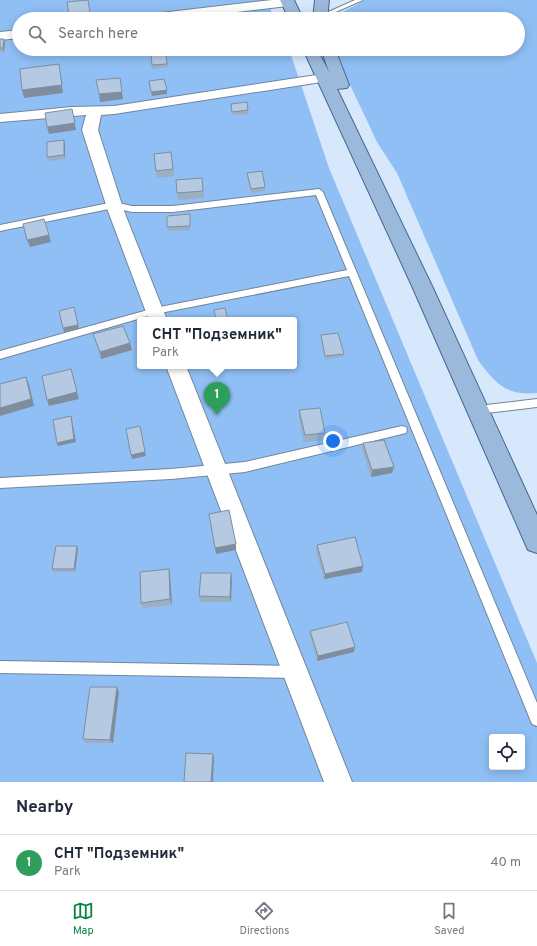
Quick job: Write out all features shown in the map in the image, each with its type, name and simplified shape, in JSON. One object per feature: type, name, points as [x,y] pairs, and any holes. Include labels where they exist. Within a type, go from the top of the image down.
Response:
[{"type":"main road","points":[[321,12],[322,0]]},
{"type":"main road","points":[[288,1],[293,12]]},
{"type":"main road","points":[[313,56],[422,286],[537,542]]},
{"type":"main road","points":[[330,56],[337,76],[390,196],[422,286]]},
{"type":"street","points":[[204,12],[288,1]]},
{"type":"street","points":[[0,36],[12,35]]},
{"type":"street","points":[[0,118],[72,111],[114,110],[323,78]]},
{"type":"street","points":[[94,111],[90,130],[114,205],[156,315]]},
{"type":"street","points":[[177,369],[338,782]]},
{"type":"lane","points":[[333,12],[360,0]]},
{"type":"lane","points":[[0,228],[114,205],[132,209],[173,209],[319,192],[537,719]]},
{"type":"lane","points":[[156,315],[353,272]]},
{"type":"lane","points":[[0,355],[137,320]]},
{"type":"lane","points":[[478,410],[537,402]]},
{"type":"lane","points":[[0,483],[171,474],[246,467],[402,430]]},
{"type":"lane","points":[[0,667],[294,672]]},
{"type":"shaded area","points":[[0,0],[266,0],[272,12],[12,12],[12,56],[291,56],[329,168],[537,663],[537,782],[0,782]]},
{"type":"shaded area","points":[[365,0],[537,0],[537,393],[509,390],[496,381],[478,360],[397,173],[377,142],[343,70],[338,56],[525,56],[525,12],[343,12]]},
{"type":"building","points":[[88,0],[90,12],[69,12],[67,2]]},
{"type":"building","points":[[0,39],[4,39],[3,48],[0,48]]},
{"type":"building","points":[[151,56],[166,56],[167,64],[152,65]]},
{"type":"building","points":[[59,64],[62,85],[22,90],[20,69]]},
{"type":"building","points":[[120,78],[122,92],[99,94],[96,80]]},
{"type":"building","points":[[164,79],[167,90],[151,92],[149,81]]},
{"type":"building","points":[[247,102],[248,110],[232,112],[231,104]]},
{"type":"building","points":[[72,109],[75,123],[47,127],[45,113]]},
{"type":"building","points":[[64,140],[64,155],[47,157],[47,142]]},
{"type":"building","points":[[171,152],[173,169],[156,171],[154,154]]},
{"type":"building","points":[[262,171],[265,187],[251,189],[247,173]]},
{"type":"building","points":[[202,178],[203,191],[177,193],[176,180]]},
{"type":"building","points":[[190,214],[190,226],[167,227],[167,216]]},
{"type":"building","points":[[44,219],[49,235],[27,240],[23,224]]},
{"type":"building","points":[[74,307],[78,325],[63,328],[59,311]]},
{"type":"building","points":[[225,308],[227,317],[215,317],[214,310]]},
{"type":"building","points":[[123,326],[130,343],[100,352],[93,334]]},
{"type":"building","points":[[338,333],[344,354],[325,356],[321,335]]},
{"type":"building","points":[[71,369],[77,392],[47,400],[42,376]]},
{"type":"building","points":[[26,377],[31,399],[0,408],[0,384]]},
{"type":"building","points":[[320,408],[325,433],[305,435],[299,410]]},
{"type":"building","points":[[71,416],[74,439],[57,443],[53,420]]},
{"type":"building","points":[[140,426],[145,452],[131,455],[126,429]]},
{"type":"building","points":[[384,440],[394,467],[372,470],[363,443]]},
{"type":"building","points":[[229,510],[236,544],[215,548],[209,514]]},
{"type":"building","points":[[355,537],[363,566],[325,574],[317,545]]},
{"type":"building","points":[[56,546],[77,546],[74,569],[52,569]]},
{"type":"building","points":[[169,569],[170,599],[141,603],[140,572]]},
{"type":"building","points":[[201,573],[231,573],[230,597],[199,596]]},
{"type":"building","points":[[347,622],[355,647],[318,656],[310,631]]},
{"type":"building","points":[[90,687],[117,687],[110,740],[83,739]]},
{"type":"building","points":[[186,753],[213,754],[211,782],[184,782]]},
{"type":"place","name":"СНТ \"Подземник\"","points":[[217,415]]}]
